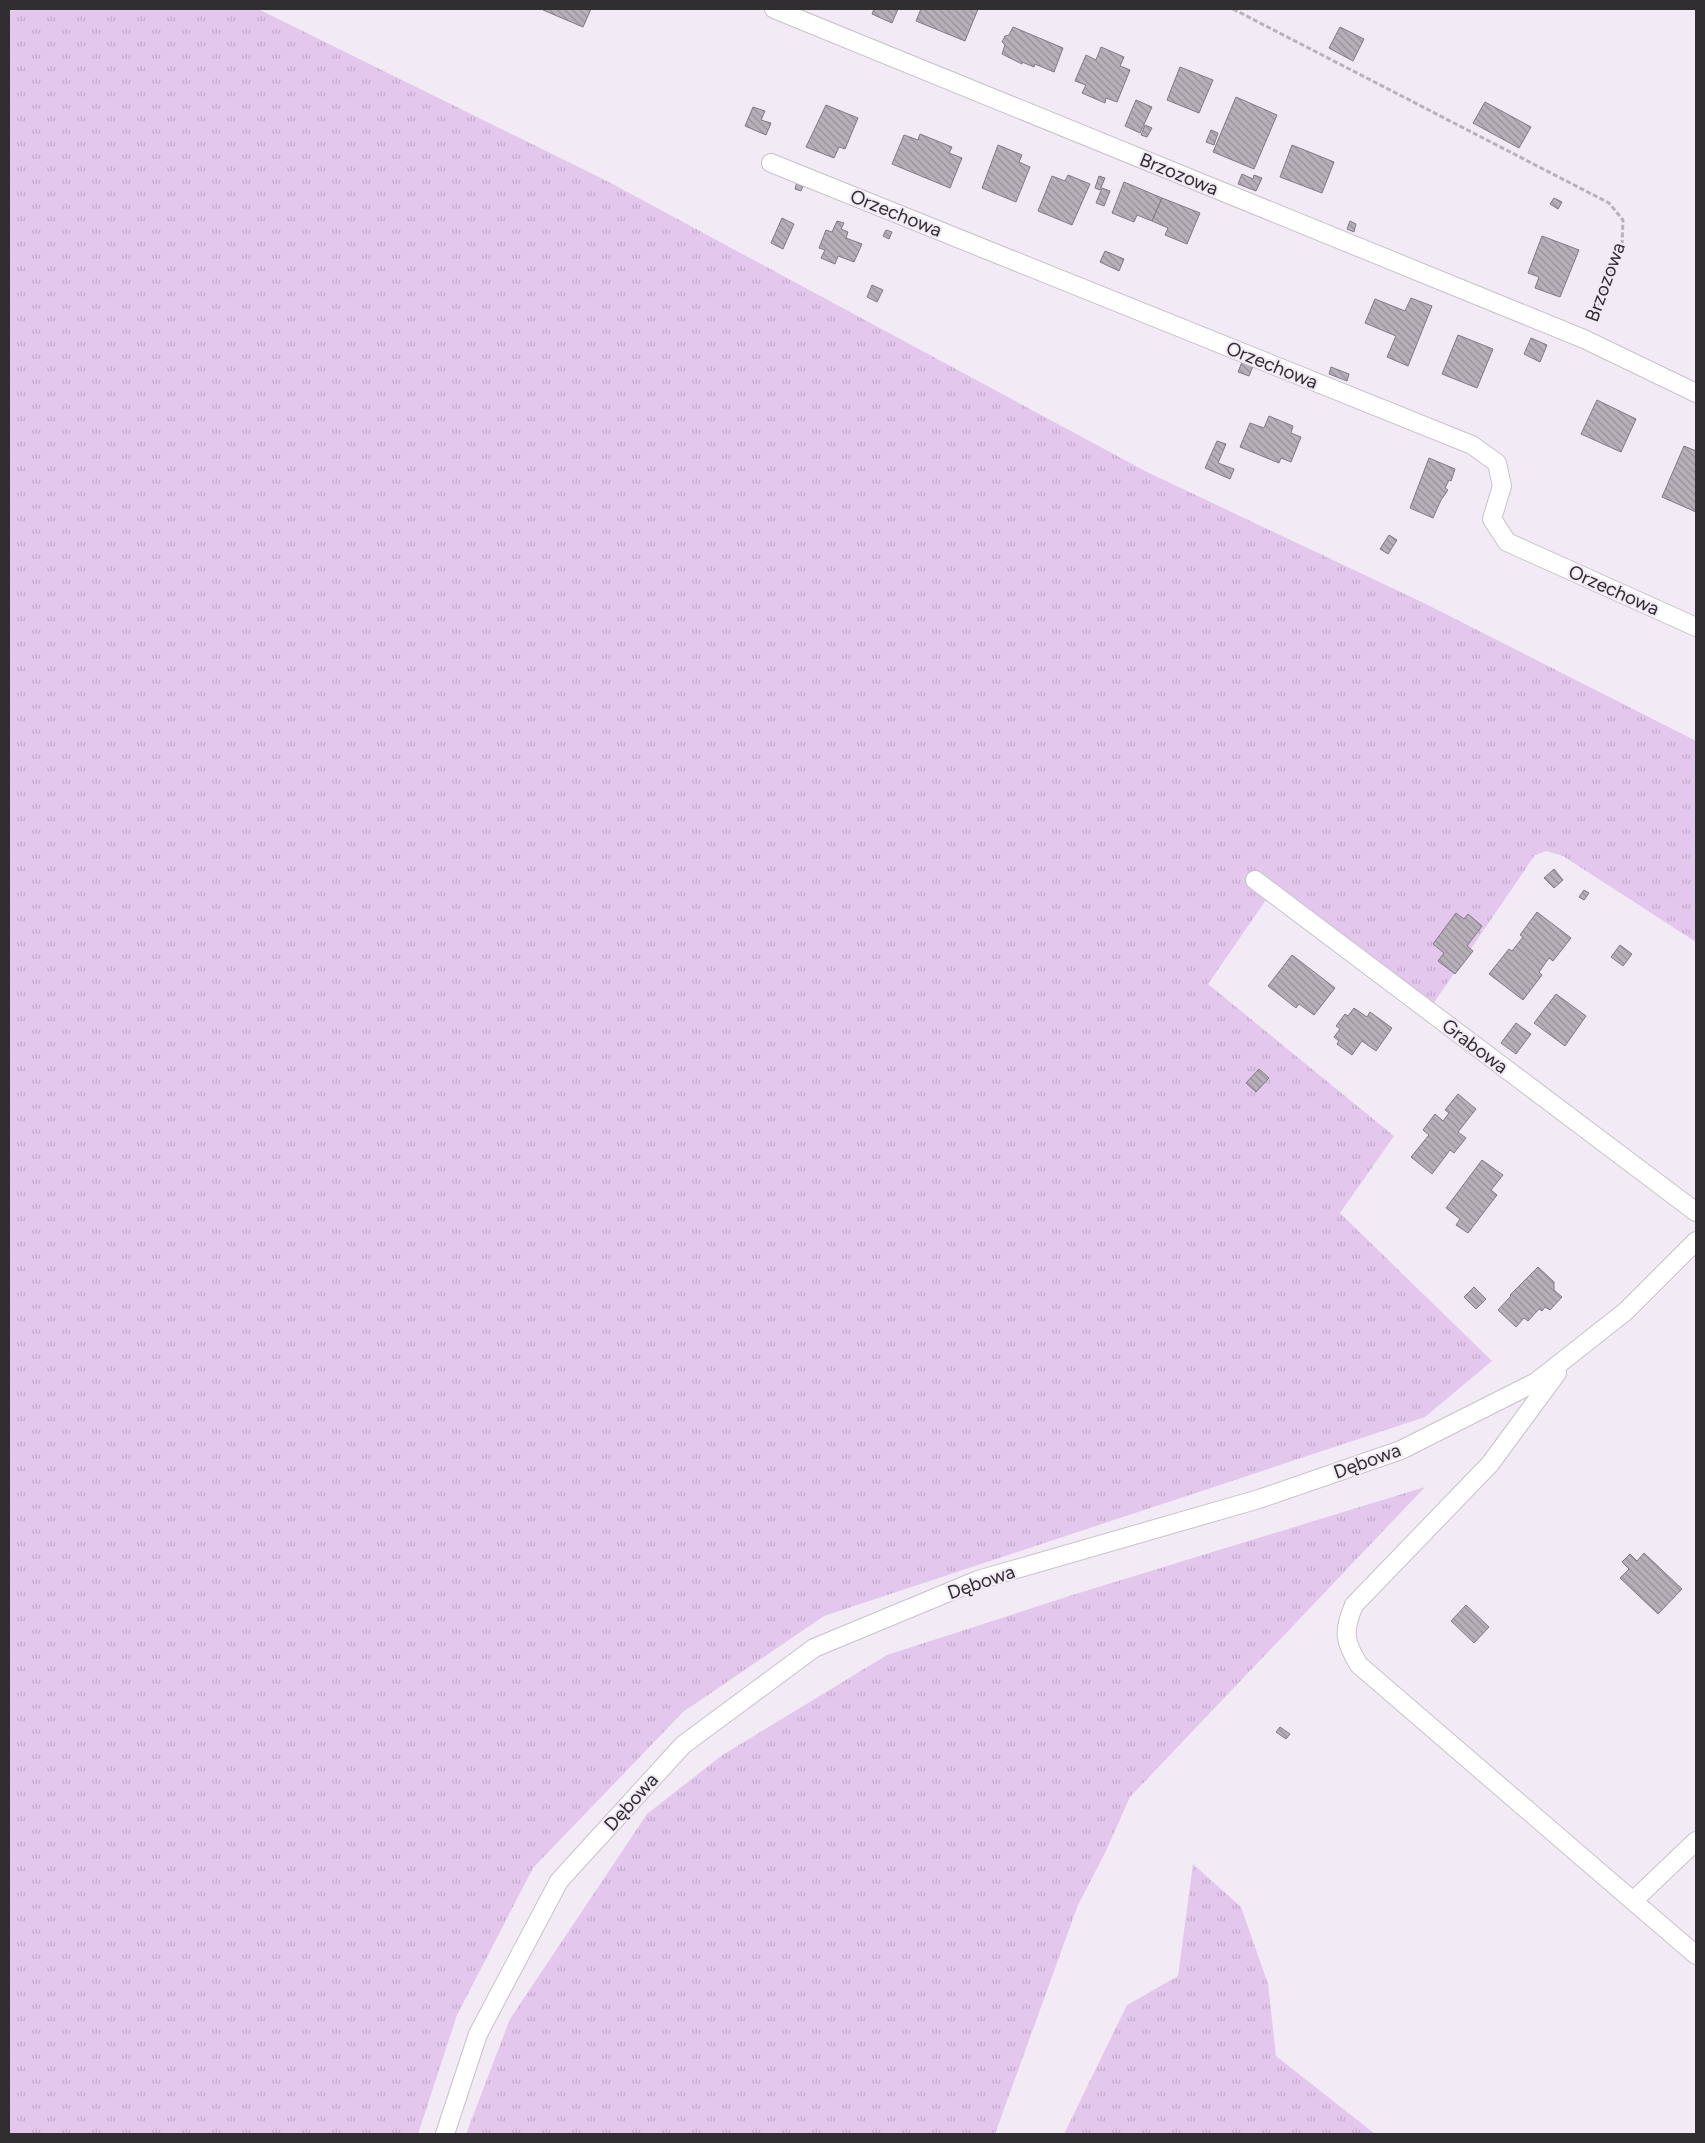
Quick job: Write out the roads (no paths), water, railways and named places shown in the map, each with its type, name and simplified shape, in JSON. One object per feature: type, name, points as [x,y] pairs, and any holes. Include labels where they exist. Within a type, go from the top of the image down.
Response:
[{"type":"street","name":"Brzozowa","points":[[774,9],[1584,339],[1696,393]]},
{"type":"street","name":"Orzechowa","points":[[771,163],[1472,445],[1497,463],[1502,486],[1492,518],[1507,542],[1696,627]]},
{"type":"street","name":"Grabowa","points":[[1255,880],[1696,1212]]},
{"type":"street","name":"Dębowa","points":[[445,2134],[478,2034],[559,1881],[683,1745],[814,1648],[978,1580],[1259,1499],[1401,1450],[1536,1382],[1626,1311],[1696,1241]]},
{"type":"street","points":[[1571,1354],[1490,1464],[1354,1604],[1346,1624],[1347,1646],[1360,1665],[1696,1955]]},
{"type":"street","points":[[1633,1901],[1696,1841]]}]
